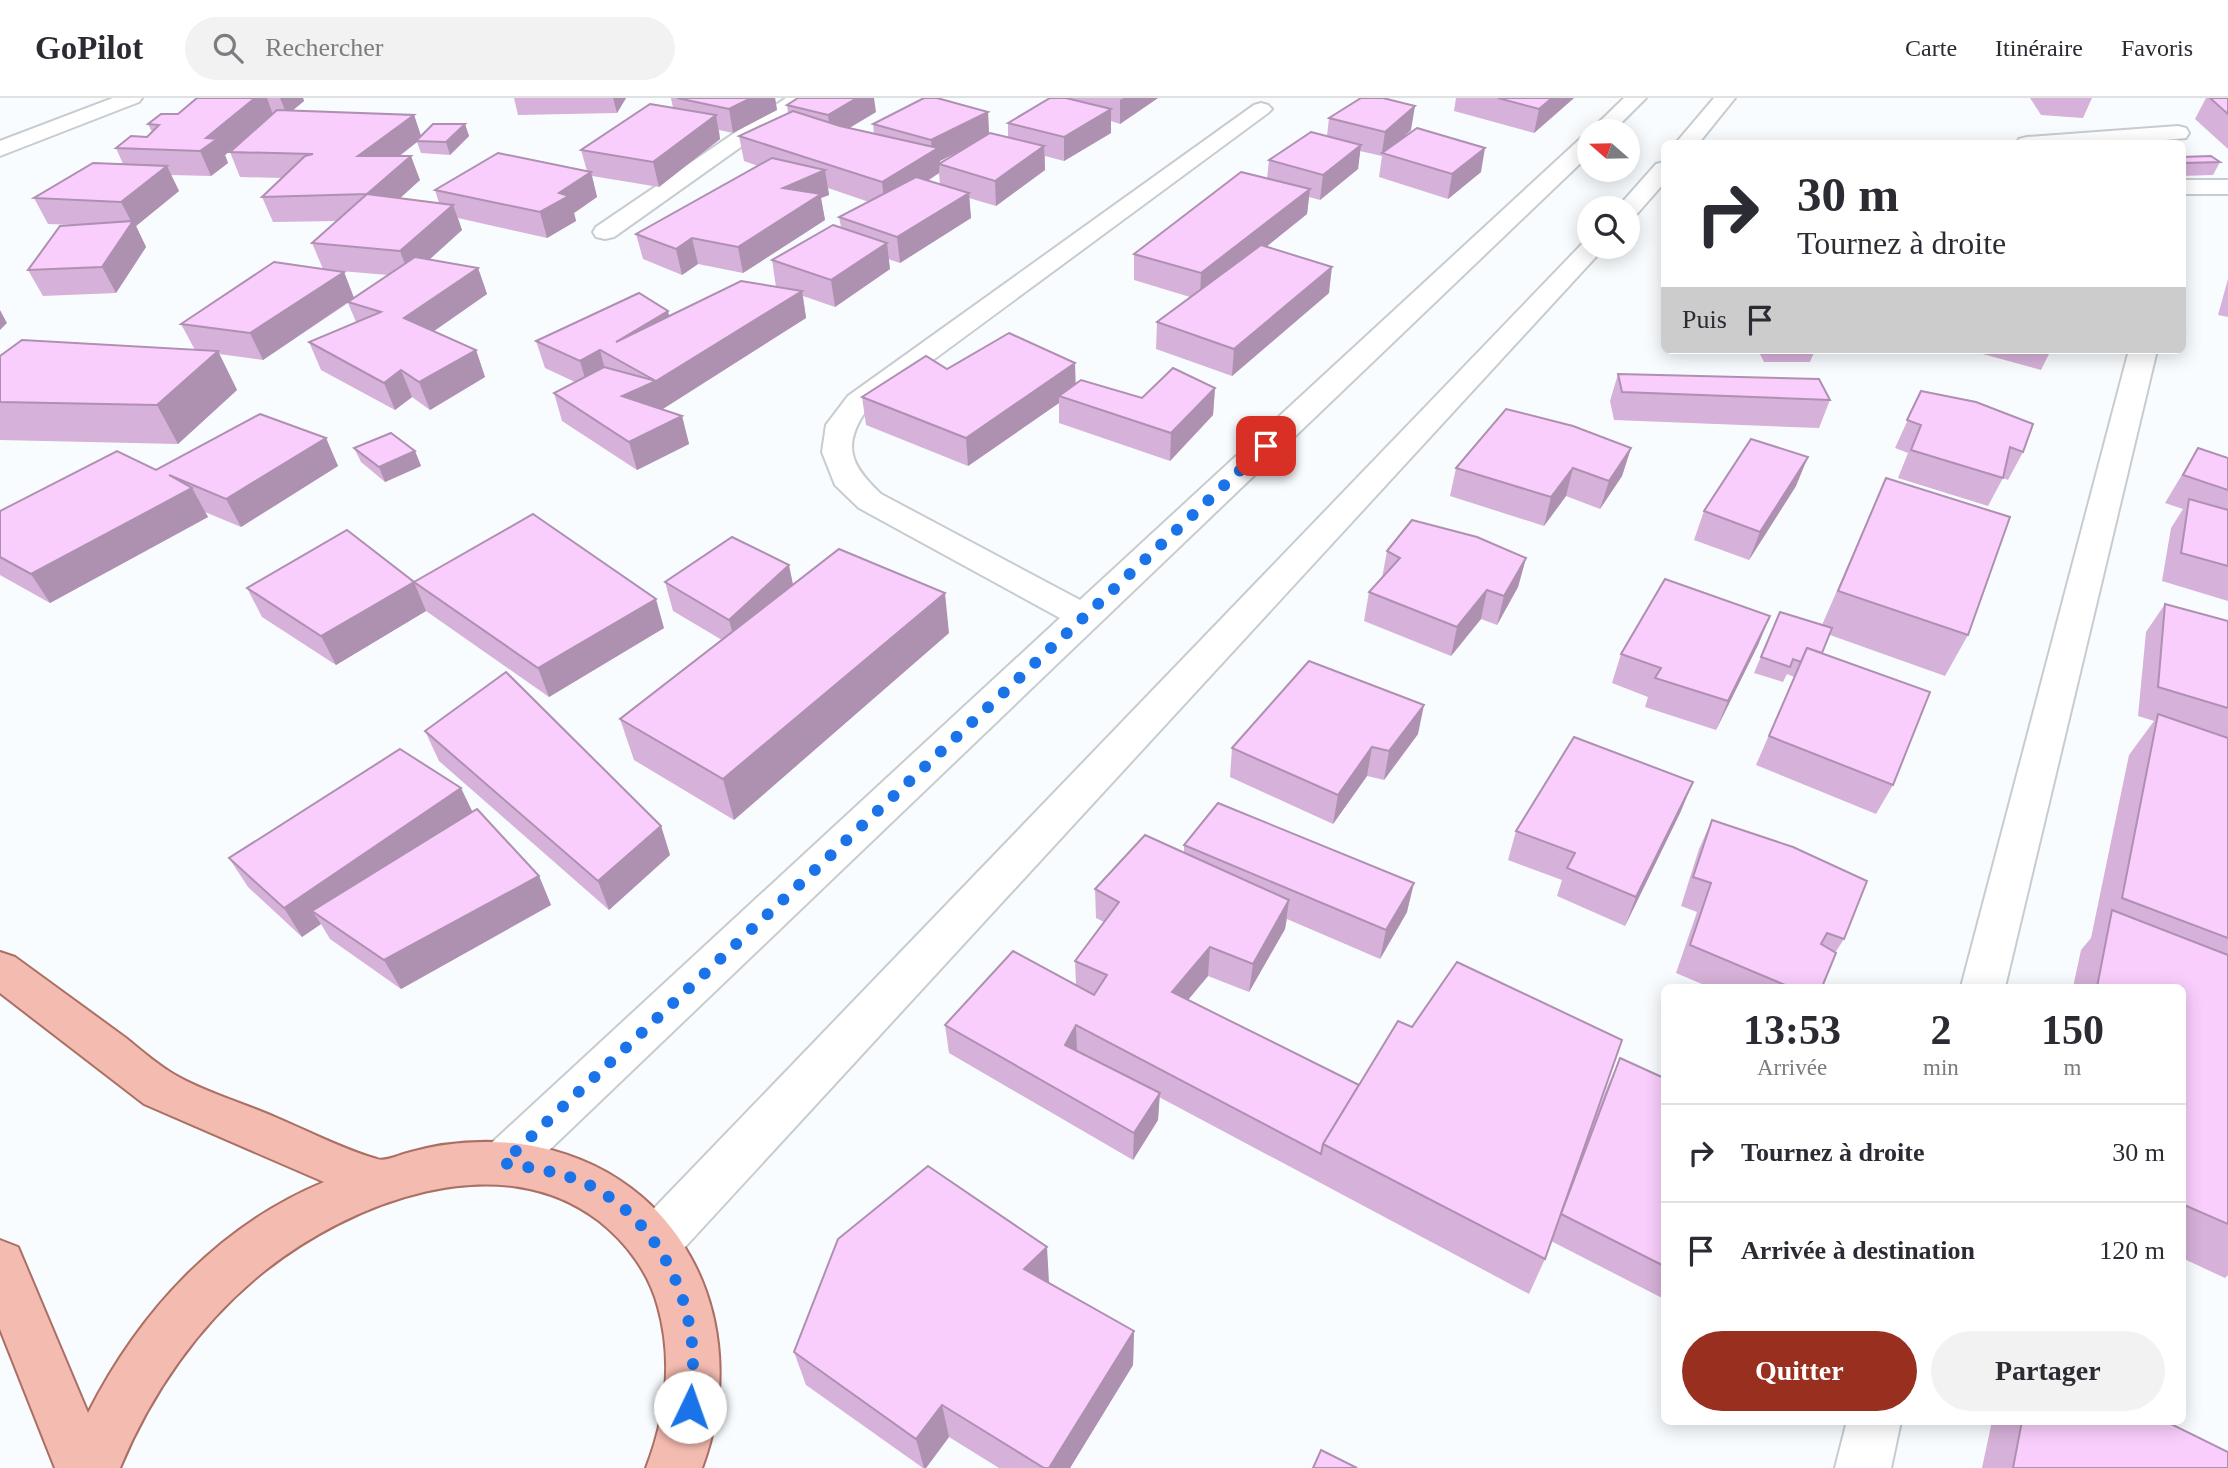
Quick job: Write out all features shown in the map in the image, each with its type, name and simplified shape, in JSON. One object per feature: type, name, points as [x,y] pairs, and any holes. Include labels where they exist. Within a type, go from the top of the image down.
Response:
[{"type":"main road","points":[[0,969],[160,1090],[377,1182]]},
{"type":"main road","points":[[92,1468],[107,1428],[134,1379],[166,1333],[202,1293],[244,1256],[287,1226],[332,1201],[377,1182],[442,1166],[503,1163],[548,1171],[590,1186],[627,1210],[656,1242],[675,1276],[688,1316],[693,1359],[690,1407],[681,1464]]},
{"type":"main road","points":[[0,1264],[83,1468]]},
{"type":"street","points":[[0,149],[132,98]]},
{"type":"street","points":[[605,232],[800,98]]},
{"type":"street","points":[[1614,119],[1636,98]]},
{"type":"street","points":[[1689,140],[1725,98]]},
{"type":"street","points":[[1084,617],[870,501],[846,478],[837,452],[841,425],[858,402],[1261,109]]},
{"type":"street","points":[[2087,140],[2178,134]]},
{"type":"street","points":[[503,1163],[1577,154]]},
{"type":"street","points":[[1640,196],[1661,172]]},
{"type":"street","points":[[2186,187],[2228,187]]},
{"type":"street","points":[[1640,202],[1661,198]]},
{"type":"street","points":[[656,1242],[1582,259]]},
{"type":"street","points":[[1984,984],[2142,354]]},
{"type":"street","points":[[1863,1468],[1873,1425]]},
{"type":"building","points":[[197,98],[255,98],[206,138],[217,139],[200,151],[116,148],[131,136],[147,137],[159,125],[148,124],[161,114],[178,114]]},
{"type":"building","points":[[677,98],[751,98],[729,109]]},
{"type":"building","points":[[798,98],[857,98],[828,115],[787,105]]},
{"type":"building","points":[[924,98],[937,98],[988,112],[931,140],[873,124]]},
{"type":"building","points":[[1050,98],[1066,98],[1111,109],[1064,137],[1008,123]]},
{"type":"building","points":[[1361,98],[1383,98],[1415,106],[1385,132],[1329,118]]},
{"type":"building","points":[[1498,98],[1552,98],[1539,109]]},
{"type":"building","points":[[2210,98],[2228,98],[2228,114]]},
{"type":"building","points":[[650,104],[716,115],[653,162],[581,150]]},
{"type":"building","points":[[277,110],[414,115],[358,156],[411,156],[367,194],[262,197],[305,156],[313,154],[230,152]]},
{"type":"building","points":[[793,111],[840,126],[938,148],[882,182],[739,136]]},
{"type":"building","points":[[433,124],[465,124],[446,142],[416,141]]},
{"type":"building","points":[[1417,128],[1485,148],[1452,174],[1382,153]]},
{"type":"building","points":[[1311,132],[1361,145],[1323,175],[1269,160]]},
{"type":"building","points":[[990,133],[1044,146],[995,181],[939,164]]},
{"type":"building","points":[[498,153],[591,172],[559,193],[569,196],[540,212],[435,190]]},
{"type":"building","points":[[2211,156],[2220,162],[2186,163],[2186,157]]},
{"type":"building","points":[[772,158],[825,170],[783,188],[821,194],[738,247],[692,238],[676,249],[636,234]]},
{"type":"building","points":[[93,163],[167,166],[121,202],[34,198]]},
{"type":"building","points":[[1241,172],[1310,189],[1201,273],[1134,254]]},
{"type":"building","points":[[916,177],[969,193],[897,237],[839,217]]},
{"type":"building","points":[[367,194],[453,205],[400,251],[312,243]]},
{"type":"building","points":[[133,221],[102,267],[28,270],[60,226]]},
{"type":"building","points":[[833,225],[887,243],[831,280],[772,260]]},
{"type":"building","points":[[1261,245],[1332,267],[1234,349],[1157,322]]},
{"type":"building","points":[[415,257],[478,268],[404,318],[476,350],[419,382],[401,370],[384,383],[309,342],[381,312],[348,302]]},
{"type":"building","points":[[274,262],[344,272],[250,333],[181,324]]},
{"type":"building","points":[[741,281],[802,291],[656,381],[600,350],[580,361],[536,341],[639,293],[668,311],[616,342]]},
{"type":"building","points":[[1009,333],[1075,363],[966,438],[862,397],[926,356],[947,369]]},
{"type":"building","points":[[22,340],[218,351],[157,405],[0,402],[0,356]]},
{"type":"building","points":[[604,367],[656,381],[622,396],[682,416],[629,442],[554,393]]},
{"type":"building","points":[[1173,368],[1215,388],[1171,433],[1059,396],[1081,380],[1142,398]]},
{"type":"building","points":[[1618,374],[1819,379],[1830,400],[1622,392]]},
{"type":"building","points":[[1921,391],[1976,402],[2033,424],[2023,452],[2010,447],[2003,478],[1911,450],[1921,425],[1907,420]]},
{"type":"building","points":[[1506,409],[1573,426],[1631,448],[1609,481],[1573,468],[1551,497],[1456,468]]},
{"type":"building","points":[[260,414],[326,438],[226,499],[169,475],[192,488],[31,574],[0,557],[0,511],[117,451],[156,470]]},
{"type":"building","points":[[391,433],[415,451],[379,467],[354,448]]},
{"type":"building","points":[[1751,439],[1808,457],[1760,532],[1704,511]]},
{"type":"building","points":[[2198,448],[2228,458],[2228,490],[2183,475]]},
{"type":"building","points":[[1886,478],[2010,517],[1968,635],[1838,591]]},
{"type":"building","points":[[2189,499],[2228,510],[2228,566],[2181,553]]},
{"type":"building","points":[[533,514],[656,599],[538,668],[414,582]]},
{"type":"building","points":[[1412,520],[1477,537],[1526,558],[1504,596],[1487,590],[1457,627],[1369,592],[1400,558],[1387,551]]},
{"type":"building","points":[[347,530],[414,582],[321,636],[247,588]]},
{"type":"building","points":[[732,537],[789,565],[729,620],[665,582]]},
{"type":"building","points":[[839,549],[945,593],[723,779],[620,719]]},
{"type":"building","points":[[1665,579],[1770,616],[1728,701],[1655,678],[1661,668],[1621,654]]},
{"type":"building","points":[[2165,604],[2228,621],[2228,708],[2158,687]]},
{"type":"building","points":[[1780,612],[1832,628],[1822,653],[1807,648],[1801,662],[1793,659],[1790,667],[1761,657]]},
{"type":"building","points":[[1807,648],[1930,692],[1893,785],[1769,736]]},
{"type":"building","points":[[1309,661],[1424,705],[1389,751],[1372,747],[1338,795],[1232,748]]},
{"type":"building","points":[[506,672],[661,826],[598,881],[425,731]]},
{"type":"building","points":[[2158,714],[2228,738],[2228,938],[2122,898]]},
{"type":"building","points":[[1574,737],[1693,782],[1636,897],[1567,868],[1575,853],[1516,831]]},
{"type":"building","points":[[400,749],[461,788],[284,908],[229,858]]},
{"type":"building","points":[[1218,803],[1414,883],[1386,930],[1184,845]]},
{"type":"building","points":[[477,809],[539,876],[384,960],[312,911]]},
{"type":"building","points":[[1712,820],[1793,847],[1867,881],[1844,939],[1827,933],[1821,944],[1836,953],[1823,984],[1783,984],[1690,945],[1711,883],[1693,877]]},
{"type":"building","points":[[1145,835],[1289,900],[1253,964],[1210,947],[1172,992],[1359,1085],[1323,1144],[1321,1154],[1076,1025],[1065,1045],[1160,1093],[1134,1133],[945,1025],[1013,951],[1094,995],[1107,975],[1075,961],[1119,902],[1095,889]]},
{"type":"building","points":[[2112,910],[2228,955],[2228,1224],[2186,1206],[2186,984],[2098,984]]},
{"type":"building","points":[[1457,962],[1622,1040],[1545,1259],[1323,1144],[1398,1021],[1412,1027]]},
{"type":"building","points":[[1620,1058],[1661,1077],[1661,1264],[1561,1214]]},
{"type":"building","points":[[928,1166],[1047,1247],[1024,1269],[1134,1331],[1049,1468],[1044,1468],[942,1405],[916,1439],[794,1352],[838,1239]]},
{"type":"building","points":[[2021,1425],[2173,1425],[2228,1452],[2228,1468],[2013,1468]]},
{"type":"building","points":[[1321,1450],[1357,1468],[1313,1468]]},
{"type":"route","points":[[690,1407],[693,1359],[688,1316],[675,1276],[656,1242],[627,1210],[590,1186],[548,1171],[503,1163],[1266,446]]}]
